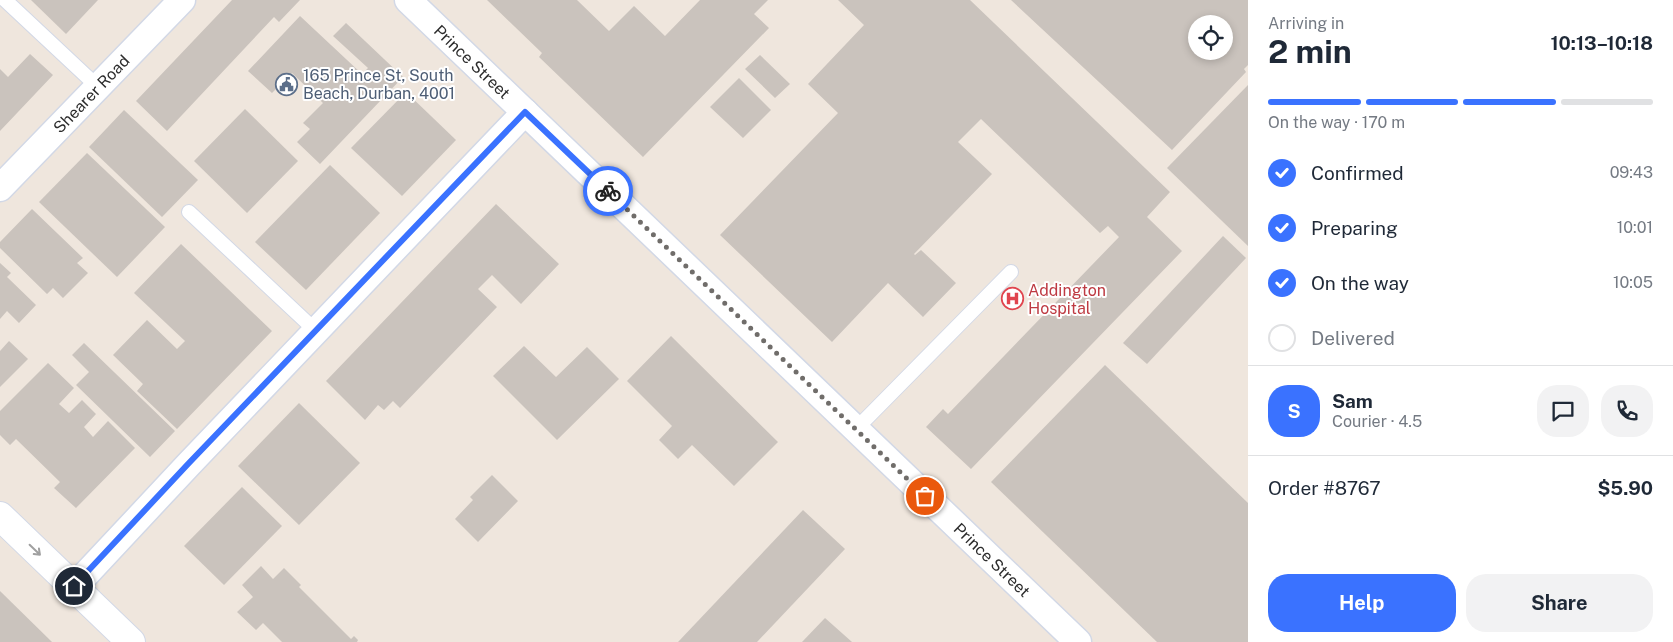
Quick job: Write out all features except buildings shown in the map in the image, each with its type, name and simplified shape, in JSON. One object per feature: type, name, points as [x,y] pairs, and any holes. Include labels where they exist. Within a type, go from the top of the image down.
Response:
[{"type":"main road","points":[[0,516],[74,586],[126,640]]},
{"type":"street","name":"Shearer Road","points":[[0,188],[182,0]]},
{"type":"street","name":"Prince Street","points":[[408,0],[1078,642]]},
{"type":"street","points":[[74,586],[525,112]]},
{"type":"lane","points":[[5,0],[98,87]]},
{"type":"lane","points":[[189,212],[316,331]]},
{"type":"lane","points":[[856,429],[1011,272]]},
{"type":"way so far","points":[[608,191],[925,496]]},
{"type":"place","name":"165 Prince St, South Beach, Durban, 4001","points":[[287,84]]},
{"type":"place","name":"Addington Hospital","points":[[1012,299]]},
{"type":"route","points":[[74,586],[188,464],[525,112],[608,191]]}]
